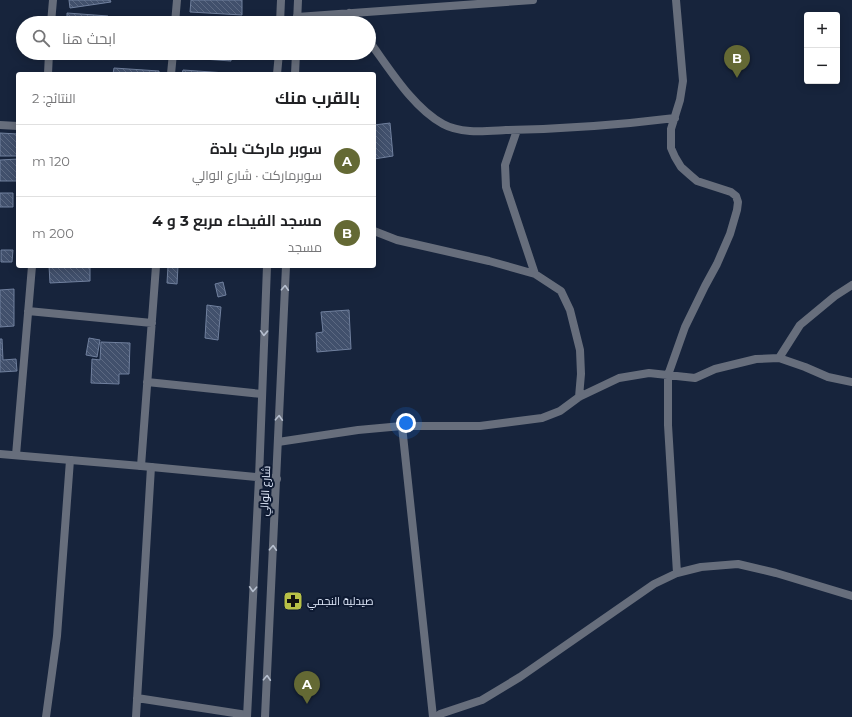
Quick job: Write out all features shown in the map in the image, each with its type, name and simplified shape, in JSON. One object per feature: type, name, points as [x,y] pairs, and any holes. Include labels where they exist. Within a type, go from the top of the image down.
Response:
[{"type":"street","points":[[52,16],[53,0]]},
{"type":"street","points":[[176,16],[177,0]]},
{"type":"street","points":[[280,16],[281,0]]},
{"type":"street","points":[[297,16],[298,0]]},
{"type":"street","points":[[332,16],[533,0]]},
{"type":"street","points":[[676,0],[683,91],[671,128],[671,148],[681,166],[698,181],[731,192],[736,196],[738,202],[730,234],[717,264],[704,286],[685,327],[668,375],[669,440],[677,573]]},
{"type":"street","points":[[376,51],[401,86],[428,114],[443,124],[455,129],[473,131],[517,130],[629,123],[675,118]]},
{"type":"street","points":[[48,72],[49,60]]},
{"type":"street","points":[[171,72],[172,60]]},
{"type":"street","points":[[278,72],[279,60]]},
{"type":"street","points":[[295,72],[296,60]]},
{"type":"street","points":[[0,125],[16,126]]},
{"type":"street","points":[[517,130],[505,165],[506,187],[535,274]]},
{"type":"street","points":[[376,232],[398,240],[489,261],[535,274],[561,291],[570,310],[580,350],[581,374],[579,397]]},
{"type":"street","points":[[16,455],[32,268]]},
{"type":"street","points":[[141,466],[156,268]]},
{"type":"street","name":"شارع الوالي","points":[[247,716],[259,478],[267,268]]},
{"type":"street","name":"شارع الوالي","points":[[265,717],[286,268]]},
{"type":"street","points":[[778,358],[800,325],[835,296],[852,285]]},
{"type":"street","points":[[28,311],[152,323]]},
{"type":"street","points":[[278,442],[358,430],[412,425],[480,426],[542,418],[560,411],[579,397],[619,378],[649,373],[695,378],[715,370],[756,359],[778,358],[828,377],[852,382]]},
{"type":"street","points":[[147,382],[262,394]]},
{"type":"street","points":[[402,426],[433,717]]},
{"type":"street","points":[[0,454],[141,466],[277,480]]},
{"type":"street","points":[[46,717],[57,636],[70,460]]},
{"type":"street","points":[[136,717],[151,467]]},
{"type":"street","points":[[437,717],[440,714],[482,700],[520,677],[654,584],[677,573],[701,567],[738,564],[776,574],[852,599]]},
{"type":"street","points":[[137,698],[247,716]]},
{"type":"building","points":[[69,0],[110,0],[111,2],[70,8]]},
{"type":"building","points":[[191,0],[242,0],[242,15],[190,12]]},
{"type":"building","points":[[67,13],[108,16],[67,16]]},
{"type":"building","points":[[114,68],[159,71],[159,72],[113,72]]},
{"type":"building","points":[[183,70],[212,72],[182,72]]},
{"type":"building","points":[[390,123],[393,156],[376,159],[376,125]]},
{"type":"building","points":[[0,133],[16,134],[16,156],[0,156]]},
{"type":"building","points":[[16,159],[16,181],[0,181],[0,160]]},
{"type":"building","points":[[0,193],[13,193],[13,207],[0,207]]},
{"type":"building","points":[[1,250],[13,250],[12,262],[1,262]]},
{"type":"building","points":[[49,268],[90,268],[90,281],[50,283]]},
{"type":"building","points":[[168,268],[178,268],[177,284],[167,283]]},
{"type":"building","points":[[223,282],[226,295],[218,297],[215,284]]},
{"type":"building","points":[[14,289],[14,326],[0,327],[0,290]]},
{"type":"building","points":[[207,305],[221,307],[218,340],[205,338]]},
{"type":"building","points":[[349,310],[351,349],[317,352],[316,333],[323,332],[321,312]]},
{"type":"building","points":[[89,338],[100,340],[97,357],[86,355]]},
{"type":"building","points":[[0,339],[2,339],[3,360],[16,359],[17,371],[0,372]]},
{"type":"building","points":[[101,342],[130,343],[129,374],[119,374],[119,384],[91,383],[92,359],[100,360]]},
{"type":"place","name":"مسجد الفيحاء مربع 3 و 4","points":[[737,78]]},
{"type":"place","name":"صيدلية النجمي","points":[[293,601]]},
{"type":"place","name":"سوبر ماركت بلدة","points":[[307,704]]}]
